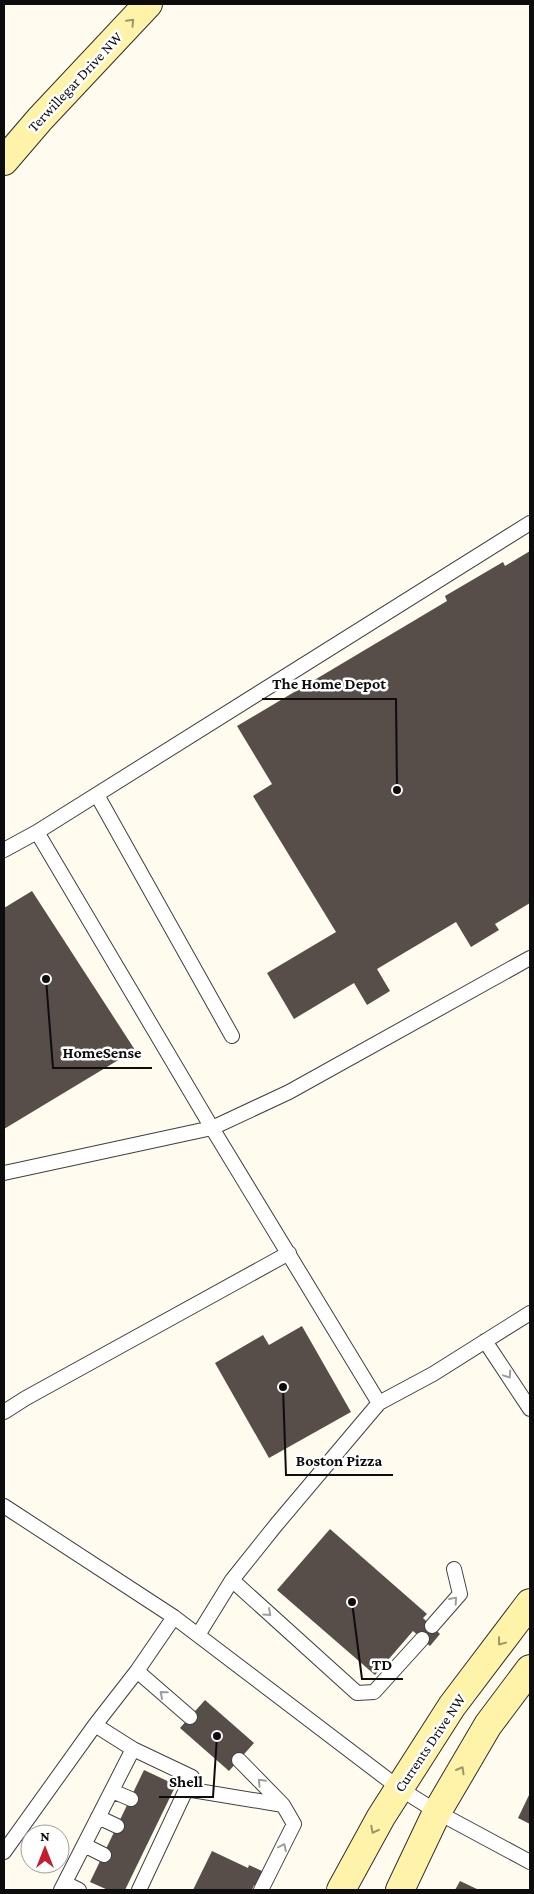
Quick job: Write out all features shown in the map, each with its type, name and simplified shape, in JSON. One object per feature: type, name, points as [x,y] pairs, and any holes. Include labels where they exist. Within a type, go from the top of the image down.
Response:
[{"type":"street","name":"Terwillegar Drive NW","points":[[4,161],[40,119],[148,4]]},
{"type":"street","name":"Currents Drive NW","points":[[341,1890],[381,1817],[452,1706],[530,1603]]},
{"type":"street","points":[[400,1890],[437,1812],[488,1725],[530,1669]]},
{"type":"lane","points":[[4,850],[38,832],[530,524]]},
{"type":"lane","points":[[97,794],[232,1036]]},
{"type":"lane","points":[[38,832],[212,1128],[380,1403]]},
{"type":"lane","points":[[4,1173],[212,1128],[289,1092],[530,958]]},
{"type":"lane","points":[[4,1412],[289,1253]]},
{"type":"lane","points":[[198,1635],[232,1580],[276,1525],[380,1403],[433,1374],[530,1313]]},
{"type":"lane","points":[[485,1341],[530,1409]]},
{"type":"lane","points":[[4,1506],[174,1617],[400,1788],[437,1812],[530,1862]]},
{"type":"lane","points":[[432,1626],[460,1594],[454,1570]]},
{"type":"lane","points":[[232,1580],[358,1693],[374,1692],[422,1639]]},
{"type":"lane","points":[[4,1852],[95,1725],[137,1672],[174,1617]]},
{"type":"lane","points":[[137,1672],[190,1718]]},
{"type":"lane","points":[[95,1725],[133,1749],[192,1777],[167,1816],[140,1873],[139,1890]]},
{"type":"lane","points":[[78,1890],[63,1887],[133,1749]]},
{"type":"lane","points":[[239,1760],[283,1805],[294,1824],[261,1890]]},
{"type":"lane","points":[[186,1789],[283,1805]]},
{"type":"lane","points":[[112,1790],[130,1799]]},
{"type":"lane","points":[[98,1817],[117,1826]]},
{"type":"lane","points":[[84,1845],[104,1855]]},
{"type":"building","points":[[530,551],[530,903],[495,924],[499,930],[471,947],[456,922],[377,969],[390,991],[367,1005],[354,983],[294,1019],[267,973],[336,932],[253,796],[272,784],[237,726],[447,601],[445,596],[503,562],[505,566]]},
{"type":"building","points":[[32,891],[135,1050],[4,1129],[4,908]]},
{"type":"building","points":[[302,1326],[351,1412],[269,1458],[215,1363],[263,1335],[269,1345]]},
{"type":"building","points":[[330,1529],[427,1614],[423,1618],[440,1634],[430,1646],[413,1631],[375,1675],[277,1590]]},
{"type":"building","points":[[205,1700],[254,1743],[229,1771],[180,1728]]},
{"type":"building","points":[[144,1770],[176,1785],[125,1890],[108,1890],[90,1882]]},
{"type":"building","points":[[530,1793],[530,1824],[518,1818]]},
{"type":"building","points":[[212,1851],[248,1868],[249,1865],[264,1872],[257,1887],[254,1885],[252,1890],[193,1890]]},
{"type":"building","points":[[460,1881],[479,1890],[455,1890]]},
{"type":"place","name":"The Home Depot","points":[[397,790]]},
{"type":"place","name":"HomeSense","points":[[46,979]]},
{"type":"place","name":"Boston Pizza","points":[[283,1387]]},
{"type":"place","name":"TD","points":[[352,1602]]},
{"type":"place","name":"Shell","points":[[217,1736]]}]
